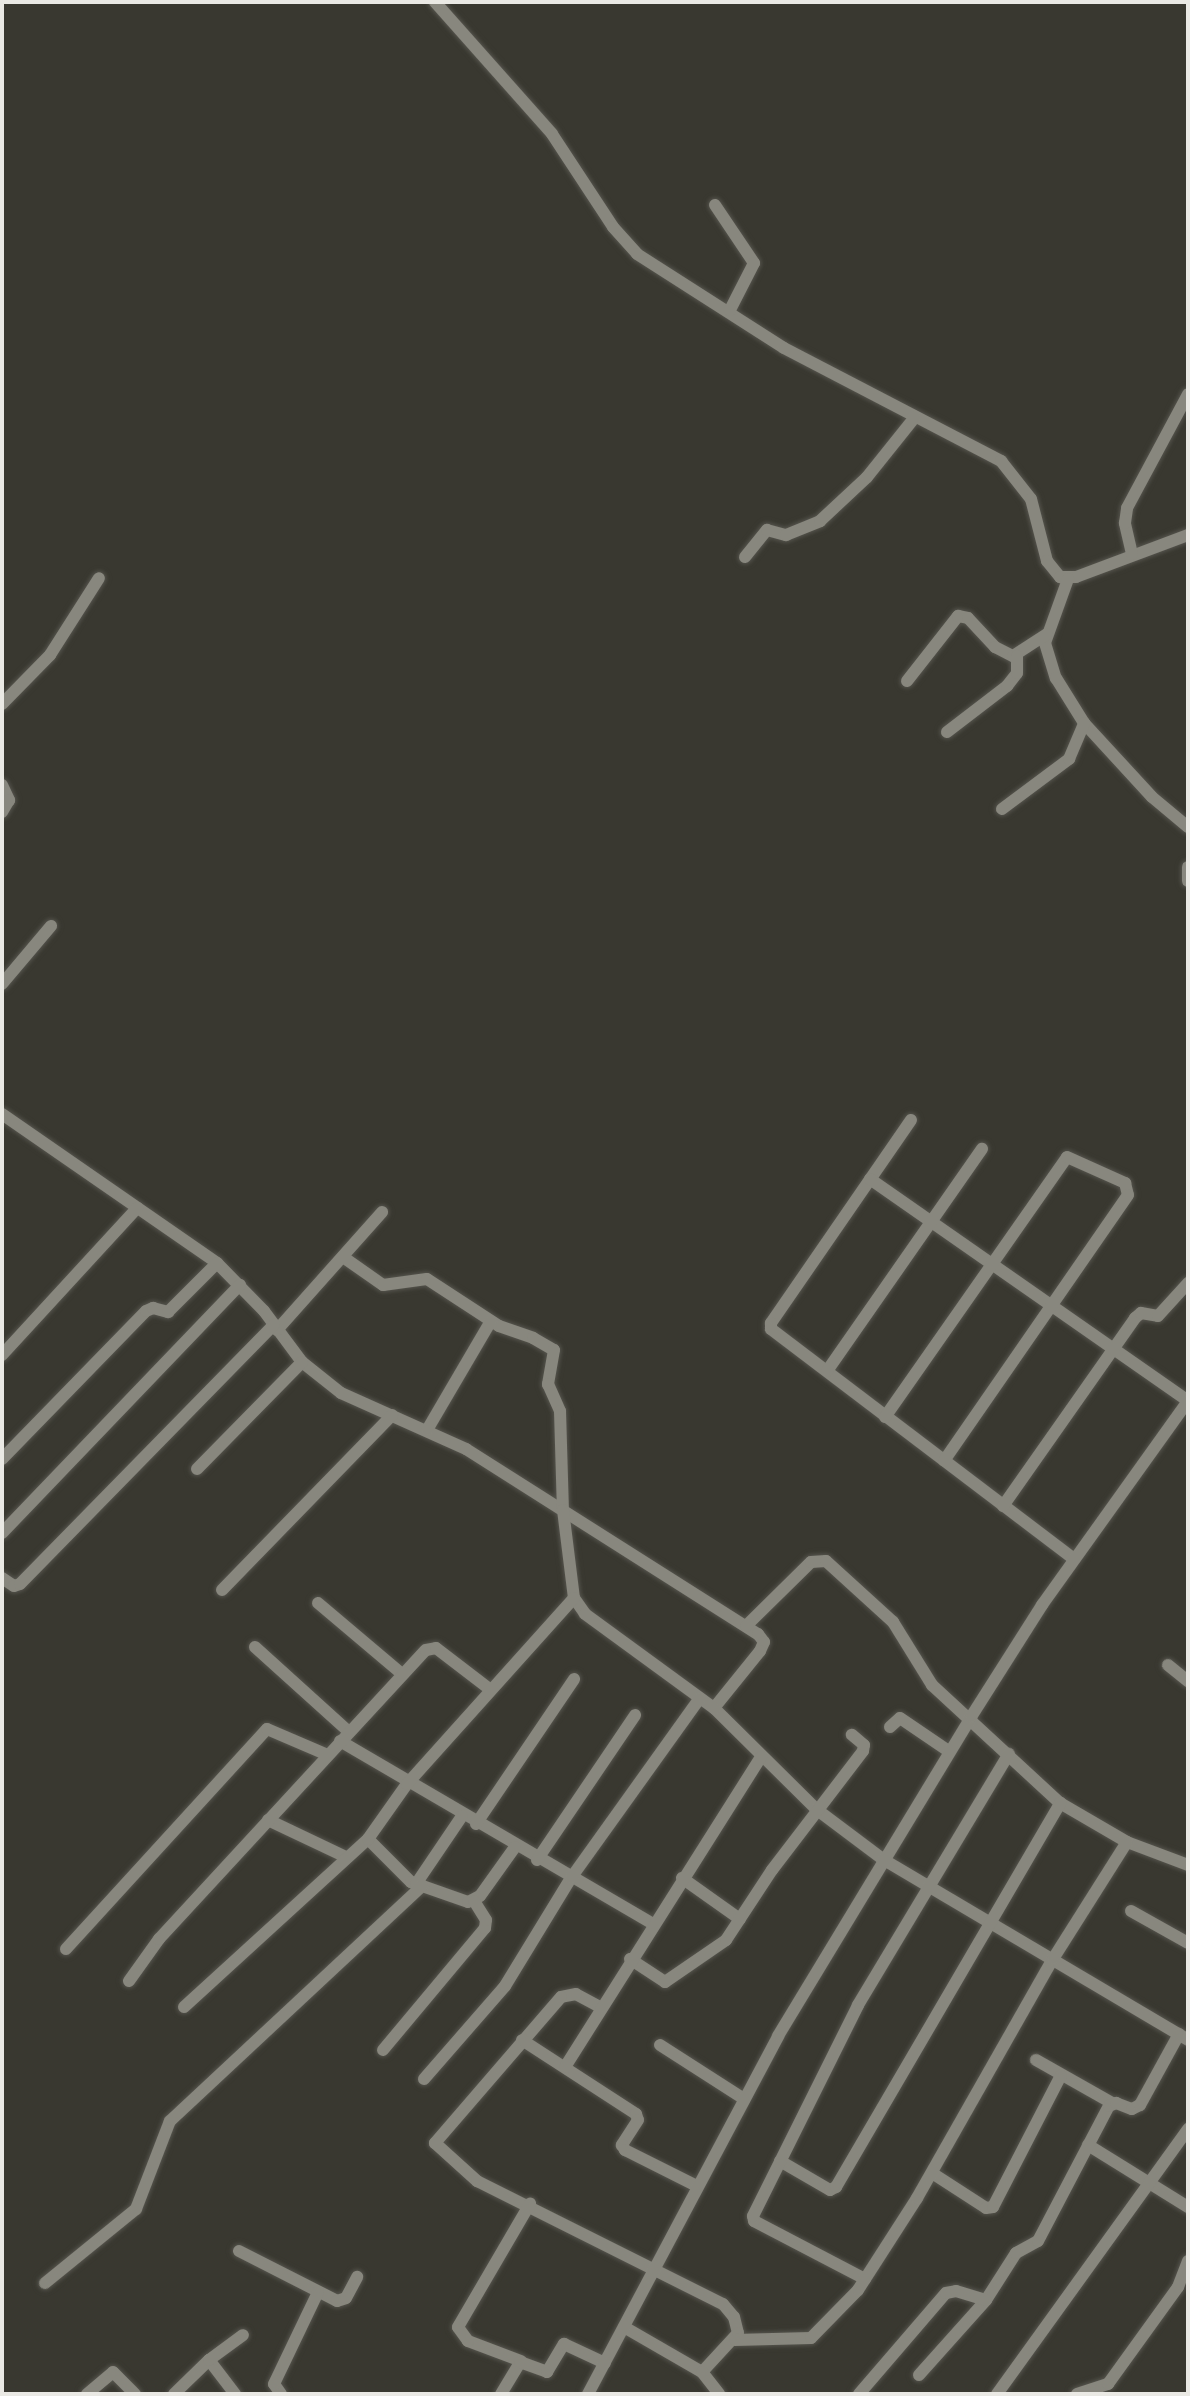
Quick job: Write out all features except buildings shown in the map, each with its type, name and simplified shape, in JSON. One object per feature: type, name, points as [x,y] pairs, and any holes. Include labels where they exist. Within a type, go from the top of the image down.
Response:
[{"type":"street","points":[[436,2],[552,134],[613,227],[637,254],[661,273],[730,310],[784,348],[1001,461],[1031,499],[1052,570],[1068,579]]},
{"type":"street","points":[[715,205],[754,263],[730,310]]},
{"type":"street","points":[[1132,554],[1125,523],[1127,508],[1188,394]]},
{"type":"street","points":[[745,557],[767,530],[786,535],[820,521],[867,477],[915,417]]},
{"type":"street","points":[[1188,535],[1068,579],[1047,634],[1052,668],[1084,723],[1152,797],[1188,827]]},
{"type":"street","points":[[2,704],[50,655],[99,578]]},
{"type":"street","points":[[907,681],[958,616],[968,618],[995,647],[1017,656]]},
{"type":"street","points":[[1017,656],[1047,634]]},
{"type":"street","points":[[947,732],[1007,686],[1017,673],[1017,656]]},
{"type":"street","points":[[1002,809],[1069,759],[1084,723]]},
{"type":"street","points":[[2,785],[9,800],[2,812]]},
{"type":"street","points":[[1188,867],[1188,881]]},
{"type":"street","points":[[2,984],[51,926]]},
{"type":"street","points":[[2,1115],[217,1263],[240,1284],[302,1362],[341,1393],[466,1449],[763,1639],[762,1647],[714,1708]]},
{"type":"street","points":[[911,1120],[771,1326],[885,1417],[1074,1559]]},
{"type":"street","points":[[827,1371],[982,1149]]},
{"type":"street","points":[[885,1417],[1067,1157],[1125,1183],[1128,1195],[1053,1308],[944,1461]]},
{"type":"street","points":[[588,2394],[744,2099],[884,1860],[1017,1643],[1188,1401],[870,1179]]},
{"type":"street","points":[[2,1355],[137,1208]]},
{"type":"street","points":[[2,1577],[14,1586],[20,1584],[276,1328],[383,1212]]},
{"type":"street","points":[[342,1257],[383,1285],[427,1279],[491,1321],[554,1350],[548,1384],[560,1411],[563,1510],[574,1598],[585,1614],[714,1708],[816,1810],[884,1860],[1184,2037],[1140,2105],[1132,2109],[1112,2103],[1036,2060]]},
{"type":"street","points":[[2,1459],[149,1309],[168,1312],[217,1263]]},
{"type":"street","points":[[1003,1506],[1138,1314],[1158,1316],[1188,1283]]},
{"type":"street","points":[[2,1533],[240,1284]]},
{"type":"street","points":[[427,1430],[491,1321]]},
{"type":"street","points":[[197,1469],[302,1362]]},
{"type":"street","points":[[222,1590],[393,1415]]},
{"type":"street","points":[[746,1626],[798,1573],[817,1559],[826,1561],[889,1616],[922,1673],[1060,1803],[1126,1842],[1188,1865]]},
{"type":"street","points":[[184,2007],[368,1839],[407,1784],[574,1598]]},
{"type":"street","points":[[318,1603],[402,1674]]},
{"type":"street","points":[[255,1647],[344,1736],[407,1784],[653,1924]]},
{"type":"street","points":[[129,1981],[159,1939],[344,1736],[402,1674],[432,1647],[491,1690]]},
{"type":"street","points":[[1168,1665],[1188,1682]]},
{"type":"street","points":[[476,1824],[574,1679]]},
{"type":"street","points":[[424,2079],[505,1986],[571,1878],[701,1698]]},
{"type":"street","points":[[537,1860],[635,1715]]},
{"type":"street","points":[[890,1727],[901,1718],[950,1752]]},
{"type":"street","points":[[66,1949],[267,1729],[328,1755]]},
{"type":"street","points":[[631,1959],[662,1981],[669,1981],[719,1946],[816,1810],[863,1751],[864,1745],[852,1735]]},
{"type":"street","points":[[865,2279],[754,2221],[780,2161],[858,2005],[1009,1754]]},
{"type":"street","points":[[565,2067],[600,2007],[761,1757]]},
{"type":"street","points":[[780,2161],[830,2190],[836,2187],[1060,1803]]},
{"type":"street","points":[[45,2283],[136,2209],[170,2121],[419,1885],[462,1816]]},
{"type":"street","points":[[268,1820],[346,1857]]},
{"type":"street","points":[[368,1839],[419,1885],[474,1901],[486,1920],[485,1928],[383,2050]]},
{"type":"street","points":[[735,2340],[811,2338],[839,2313],[865,2279],[932,2173],[1053,1959],[1126,1842]]},
{"type":"street","points":[[474,1901],[515,1847]]},
{"type":"street","points":[[682,1878],[740,1919]]},
{"type":"street","points":[[1131,1911],[1188,1943]]},
{"type":"street","points":[[600,2007],[576,1994],[565,1994],[522,2040],[435,2143],[478,2181],[530,2204],[723,2304],[737,2323],[735,2340],[702,2372]]},
{"type":"street","points":[[522,2040],[637,2116],[622,2145],[625,2150],[697,2186]]},
{"type":"street","points":[[660,2045],[744,2099]]},
{"type":"street","points":[[932,2173],[986,2208],[993,2207],[1061,2075]]},
{"type":"street","points":[[919,2375],[986,2300],[1016,2253],[1040,2237],[1112,2103]]},
{"type":"street","points":[[997,2394],[1152,2183],[1188,2129]]},
{"type":"street","points":[[1088,2145],[1188,2207]]},
{"type":"street","points":[[530,2204],[458,2327],[468,2341],[547,2372],[566,2343],[605,2363]]},
{"type":"street","points":[[239,2251],[318,2292],[343,2300],[356,2277]]},
{"type":"street","points":[[1077,2394],[1108,2384],[1183,2290],[1188,2260]]},
{"type":"street","points":[[859,2394],[946,2293],[956,2291],[986,2300]]},
{"type":"street","points":[[281,2394],[274,2384],[318,2292]]},
{"type":"street","points":[[624,2327],[702,2372],[719,2394]]},
{"type":"street","points":[[174,2394],[209,2360],[243,2335]]},
{"type":"street","points":[[209,2360],[235,2394]]},
{"type":"street","points":[[501,2394],[521,2361]]},
{"type":"street","points":[[87,2394],[113,2372],[135,2394]]}]
